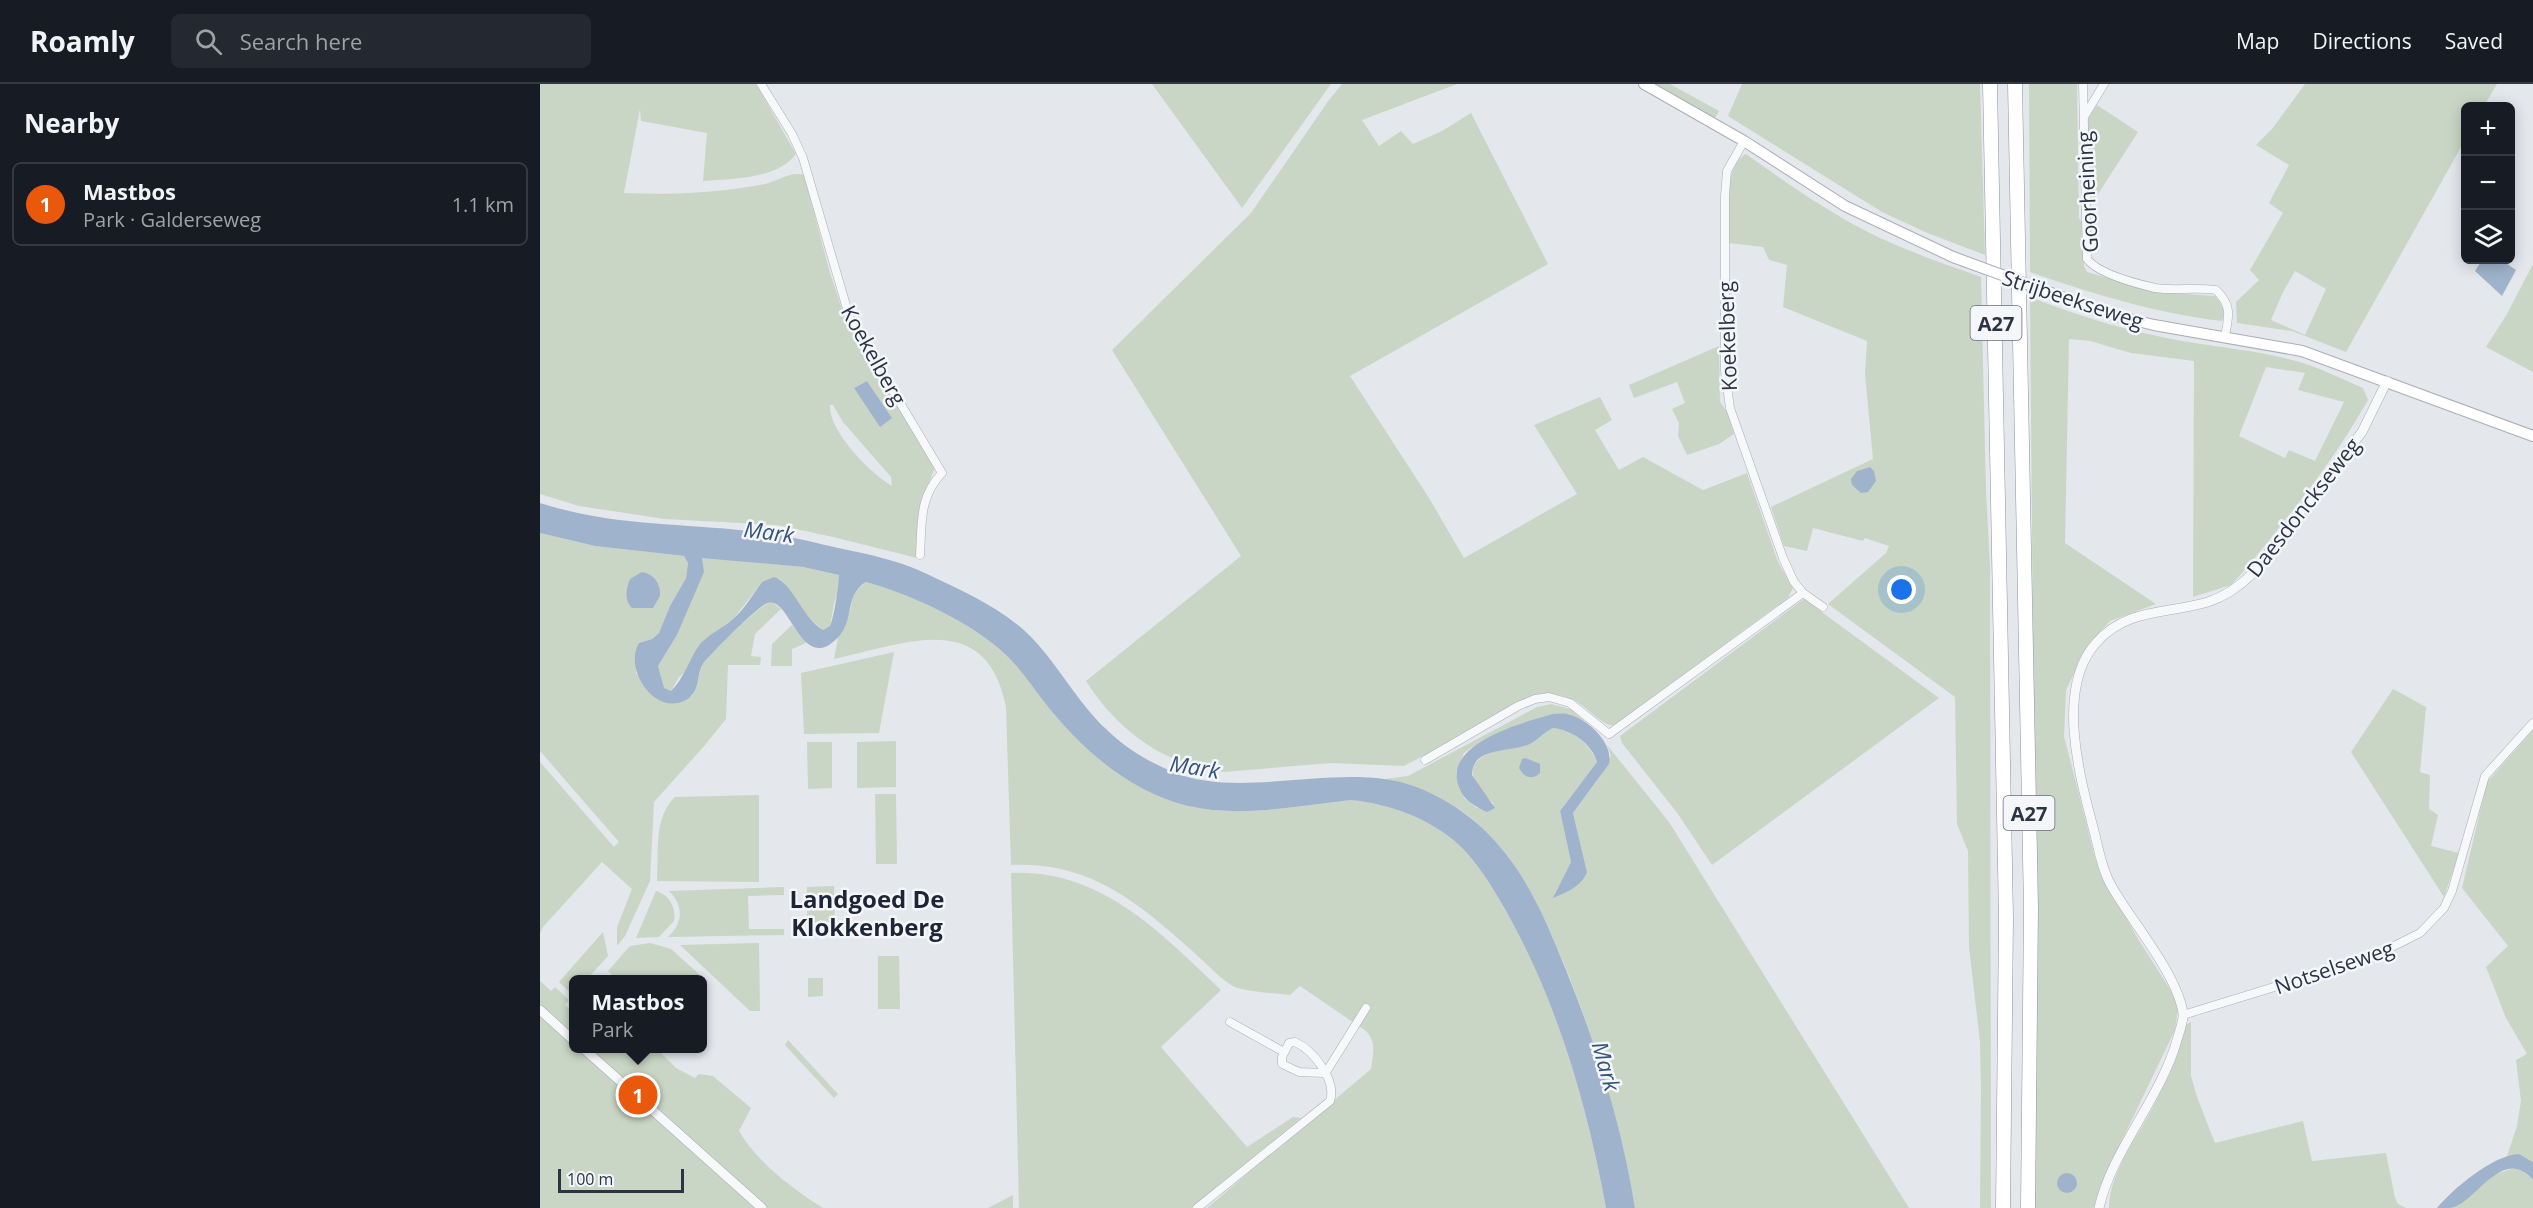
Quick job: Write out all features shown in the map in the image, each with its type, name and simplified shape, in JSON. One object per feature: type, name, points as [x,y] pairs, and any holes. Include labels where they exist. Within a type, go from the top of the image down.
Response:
[{"type":"highway","points":[[1984,84],[1991,118]]},
{"type":"highway","name":"A27","points":[[1990,84],[2006,918],[2003,1208]]},
{"type":"highway","name":"A27","points":[[2015,84],[2031,908],[2028,1208]]},
{"type":"highway","points":[[2017,115],[2022,84]]},
{"type":"main road","name":"Strijbeekseweg","points":[[1644,84],[1744,141],[1845,206],[1953,258],[2113,315],[2154,325],[2302,351],[2533,436]]},
{"type":"street","name":"Koekelberg","points":[[761,84],[792,134],[803,158],[850,319],[942,473],[933,482],[925,497],[920,555]]},
{"type":"street","name":"Goorheining","points":[[2083,84],[2088,259],[2091,264],[2112,274],[2156,288],[2216,290],[2227,300],[2229,317],[2225,336]]},
{"type":"street","name":"Goorheining","points":[[2084,119],[2104,84]]},
{"type":"street","name":"Koekelberg","points":[[1744,141],[1727,171],[1725,196],[1727,387],[1730,408],[1767,517],[1794,582],[1803,593],[1823,607]]},
{"type":"street","name":"Daesdonckseweg","points":[[2183,1015],[2172,984],[2104,870],[2079,772],[2074,714],[2079,674],[2096,642],[2122,622],[2142,614],[2209,602],[2241,585],[2253,573],[2362,432],[2387,381]]},
{"type":"street","points":[[1425,760],[1518,706],[1549,697],[1570,703],[1609,734],[1803,593]]},
{"type":"street","name":"Notselseweg","points":[[2183,1015],[2358,963],[2420,933],[2444,908],[2452,891],[2485,776],[2533,723]]},
{"type":"street","points":[[1324,1073],[1365,1008]]},
{"type":"street","points":[[540,1010],[569,1036]]},
{"type":"street","points":[[2099,1208],[2107,1181],[2167,1069],[2183,1015]]},
{"type":"street","points":[[1230,1023],[1284,1052]]},
{"type":"street","points":[[1197,1208],[1330,1101],[1332,1091],[1324,1073],[1310,1052],[1291,1041],[1281,1060],[1287,1068],[1299,1072],[1324,1073]]},
{"type":"street","points":[[589,1053],[762,1208]]},
{"type":"green space","points":[[540,84],[756,84],[796,154],[788,162],[766,173],[753,176],[703,181],[707,133],[641,121],[640,109],[624,193],[713,191],[765,184],[794,174],[804,175],[830,273],[843,312],[935,467],[922,512],[917,558],[777,525],[665,519],[579,506],[540,494]],"holes":[[[867,381],[892,418],[854,388]],[[830,405],[833,405],[843,422],[891,477],[892,486],[873,472],[852,451],[836,427]]]},
{"type":"green space","points":[[1152,84],[1331,84],[1242,208]]},
{"type":"green space","points":[[1342,84],[1457,84],[1362,120],[1379,146],[1401,131],[1413,144],[1442,131],[1471,113],[1548,264],[1350,376],[1429,498],[1464,558],[1577,494],[1534,425],[1600,397],[1612,420],[1595,430],[1619,470],[1643,457],[1703,490],[1747,473],[1778,562],[1793,588],[1788,598],[1614,725],[1600,720],[1575,701],[1564,696],[1550,695],[1534,697],[1404,766],[1330,763],[1224,772],[1202,768],[1182,762],[1144,743],[1112,715],[1086,681],[1241,556],[1112,350],[1251,213]]},
{"type":"green space","points":[[1655,84],[1670,84],[1719,111],[1715,118]]},
{"type":"green space","points":[[1742,84],[1980,84],[1985,255],[1925,232],[1882,212],[1728,116]]},
{"type":"green space","points":[[2029,84],[2077,84],[2079,218],[2083,224],[2084,266],[2087,272],[2156,292],[2215,296],[2223,308],[2222,321],[2197,318],[2124,302],[2030,272]]},
{"type":"green space","points":[[2305,84],[2497,84],[2486,102],[2461,102],[2461,147],[2346,352],[2292,331],[2237,323],[2236,302],[2259,280],[2250,270],[2283,213],[2269,203],[2289,165],[2256,145],[2272,129]],"holes":[[[2295,271],[2326,289],[2305,335],[2271,320]]]},
{"type":"green space","points":[[2097,105],[2138,132],[2089,208],[2087,120]]},
{"type":"green space","points":[[1746,154],[1805,195],[1866,231],[1908,250],[1981,277],[1990,566],[1991,1208],[1980,1208],[1980,1042],[1969,947],[1968,851],[1957,824],[1955,697],[1828,604],[1886,553],[1889,546],[1865,538],[1863,541],[1813,528],[1807,551],[1784,546],[1771,507],[1873,459],[1865,374],[1867,341],[1783,307],[1787,265],[1769,260],[1763,247],[1729,243],[1730,181],[1738,160]]},
{"type":"green space","points":[[2533,264],[2533,372],[2486,347],[2507,314]]},
{"type":"green space","points":[[2030,297],[2088,318],[2147,334],[2296,361],[2363,388],[2368,400],[2354,423],[2309,489],[2242,573],[2231,585],[2193,597],[2194,361],[2131,353],[2090,341],[2069,339],[2065,543],[2156,604],[2110,621],[2088,645],[2066,690],[2064,736],[2095,858],[2102,875],[2138,939],[2175,997],[2178,1009],[2175,1030],[2111,1163],[2097,1208],[2033,1208],[2035,878]],"holes":[[[2266,367],[2305,373],[2298,390],[2344,402],[2315,461],[2289,450],[2285,458],[2239,436]]]},
{"type":"green space","points":[[1719,346],[1720,402],[1727,412],[1734,434],[1719,444],[1687,455],[1678,436],[1679,423],[1672,409],[1685,403],[1677,382],[1634,398],[1629,385]]},
{"type":"green space","points":[[540,533],[595,546],[684,556],[688,563],[686,578],[670,606],[659,633],[652,639],[639,643],[636,673],[657,699],[692,696],[703,664],[727,638],[766,604],[772,602],[781,609],[755,634],[751,656],[761,657],[760,665],[728,665],[726,719],[654,802],[650,881],[625,936],[617,946],[617,927],[632,889],[602,862],[543,927],[540,934],[540,762],[614,847],[619,842],[540,751]]},
{"type":"green space","points":[[702,557],[803,567],[839,575],[839,588],[830,626],[823,630],[806,616],[780,579],[762,582],[735,617],[699,646],[687,671],[679,677],[671,691],[663,688],[658,666],[677,635],[703,571]]},
{"type":"green space","points":[[866,582],[902,594],[940,611],[992,643],[1018,667],[1049,708],[1078,740],[1129,781],[1167,800],[1208,809],[1248,811],[1351,800],[1380,805],[1408,814],[1448,835],[1480,869],[1497,896],[1543,985],[1580,1095],[1606,1208],[1207,1208],[1371,1069],[1372,1040],[1366,1031],[1300,986],[1290,995],[1250,991],[1231,985],[1150,915],[1109,887],[1064,870],[1039,865],[1011,865],[1006,707],[996,676],[981,655],[962,644],[939,640],[914,641],[834,659],[838,638],[850,611],[854,592]]},
{"type":"green space","points":[[1804,599],[1939,698],[1712,865],[1678,814],[1622,743],[1620,736]]},
{"type":"green space","points":[[792,625],[806,643],[792,649],[792,666],[771,666],[772,644]]},
{"type":"green space","points":[[894,652],[879,733],[804,734],[801,673]]},
{"type":"green space","points":[[2393,689],[2426,707],[2420,772],[2430,775],[2429,809],[2438,815],[2431,846],[2459,853],[2444,897],[2351,752]]},
{"type":"green space","points":[[1551,704],[1571,709],[1591,727],[1580,719],[1536,719],[1496,734],[1471,748],[1464,753],[1456,772],[1459,789],[1465,799],[1477,808],[1494,804],[1479,788],[1475,780],[1473,773],[1478,760],[1498,750],[1526,746],[1553,728],[1574,735],[1590,749],[1597,762],[1560,811],[1571,862],[1554,897],[1587,872],[1573,813],[1600,777],[1611,756],[1607,745],[1669,822],[1909,1208],[1635,1208],[1616,1119],[1590,1033],[1569,976],[1531,893],[1492,837],[1466,813],[1433,795],[1385,779],[1408,776],[1537,707]],"holes":[[[1526,758],[1540,765],[1529,778],[1519,768]]]},
{"type":"green space","points":[[2533,730],[2533,1162],[2521,1156],[2507,1156],[2517,1126],[2521,1101],[2516,1060],[2527,1054],[2506,1018],[2486,967],[2508,946],[2462,888],[2487,782]]},
{"type":"green space","points":[[896,741],[896,787],[857,788],[857,742]]},
{"type":"green space","points":[[807,742],[832,742],[832,788],[808,789]]},
{"type":"green space","points":[[875,794],[896,794],[897,864],[876,864]]},
{"type":"green space","points":[[759,795],[759,882],[657,881],[660,825],[668,805],[675,797]]},
{"type":"green space","points":[[1011,873],[1043,875],[1073,882],[1101,893],[1152,927],[1221,990],[1161,1047],[1247,1147],[1293,1117],[1301,1118],[1192,1208],[1019,1208]]},
{"type":"green space","points":[[834,886],[835,936],[807,936],[807,887]]},
{"type":"green space","points":[[784,887],[784,895],[748,896],[749,929],[784,929],[784,935],[668,937],[677,926],[680,914],[677,902],[669,891]]},
{"type":"green space","points":[[656,891],[671,903],[674,921],[659,937],[636,938]]},
{"type":"green space","points":[[603,932],[608,956],[591,975],[569,975],[569,991],[559,982]]},
{"type":"green space","points":[[650,943],[671,949],[700,975],[612,975],[608,971],[630,946]]},
{"type":"green space","points":[[759,943],[760,1011],[750,1011],[680,945]]},
{"type":"green space","points":[[878,956],[899,956],[900,1009],[878,1009]]},
{"type":"green space","points":[[808,978],[823,978],[823,996],[808,997]]},
{"type":"green space","points":[[540,981],[551,991],[555,987],[569,1000],[565,1005],[569,1008],[569,1053],[661,1053],[676,1068],[695,1078],[699,1074],[713,1076],[751,1108],[739,1131],[756,1153],[788,1183],[823,1208],[540,1208]]},
{"type":"green space","points":[[2191,1022],[2191,1076],[2215,1143],[2303,1121],[2312,1161],[2386,1153],[2395,1198],[2398,1204],[2406,1208],[2109,1208],[2120,1165],[2157,1099],[2185,1025]]},
{"type":"green space","points":[[788,1040],[838,1094],[834,1098],[785,1045]]},
{"type":"green space","points":[[2515,1168],[2522,1170],[2533,1180],[2533,1208],[2453,1208],[2496,1174]]},
{"type":"green space","points":[[1013,1195],[1013,1208],[988,1208]]},
{"type":"water","points":[[2479,264],[2507,264],[2516,270],[2502,296],[2475,271]]},
{"type":"water","points":[[867,381],[892,418],[880,427],[854,388]]},
{"type":"water","points":[[1870,467],[1874,471],[1876,481],[1868,492],[1861,493],[1852,485],[1851,479],[1857,471]]},
{"type":"water","points":[[540,503],[619,520],[773,534],[896,562],[917,569],[966,593],[992,607],[1016,624],[1038,644],[1085,706],[1106,729],[1138,754],[1173,772],[1197,779],[1248,783],[1358,777],[1384,779],[1430,793],[1460,810],[1485,831],[1508,856],[1545,919],[1598,1058],[1616,1117],[1635,1208],[1606,1208],[1580,1093],[1541,982],[1506,911],[1485,876],[1473,860],[1448,835],[1408,814],[1380,805],[1351,800],[1269,810],[1228,811],[1188,806],[1167,800],[1128,780],[1094,755],[1049,708],[1012,661],[992,643],[940,611],[902,594],[866,582],[858,588],[854,595],[844,629],[829,645],[819,648],[810,645],[802,638],[782,610],[775,604],[768,603],[746,620],[705,661],[691,696],[674,703],[663,702],[645,688],[635,665],[635,654],[639,643],[652,639],[659,633],[670,606],[686,578],[688,563],[684,556],[595,546],[540,533]],"holes":[[[702,558],[803,567],[839,575],[830,626],[823,630],[816,625],[787,587],[774,577],[762,582],[737,615],[700,644],[680,680],[671,691],[664,688],[658,666],[677,635],[704,572]]]},
{"type":"water","points":[[642,572],[653,577],[659,587],[660,596],[653,608],[632,608],[628,602],[627,590],[630,579]]},
{"type":"water","points":[[1553,714],[1575,716],[1590,726],[1607,748],[1609,764],[1573,813],[1587,872],[1577,885],[1553,898],[1571,862],[1560,811],[1597,762],[1591,749],[1574,735],[1553,728],[1530,744],[1494,752],[1478,759],[1472,775],[1495,808],[1487,812],[1468,800],[1461,792],[1457,780],[1458,767],[1465,755],[1477,745],[1508,728]]},
{"type":"water","points":[[1526,758],[1540,764],[1540,773],[1534,777],[1525,776],[1519,768],[1522,759]]},
{"type":"water","points":[[2519,1154],[2533,1162],[2533,1180],[2522,1171],[2511,1168],[2490,1179],[2460,1204],[2451,1208],[2437,1208],[2453,1191],[2486,1166]]},
{"type":"water","points":[[2067,1173],[2074,1176],[2077,1183],[2074,1190],[2067,1193],[2060,1190],[2057,1183],[2060,1176]]},
{"type":"place","name":"Mastbos","points":[[638,1095]]},
{"type":"district","name":"Landgoed De Klokkenberg","points":[[867,912]]},
{"type":"water label","name":"Mark","points":[[769,531]]},
{"type":"water label","name":"Mark","points":[[1195,766]]},
{"type":"water label","name":"Mark","points":[[1607,1066]]}]
